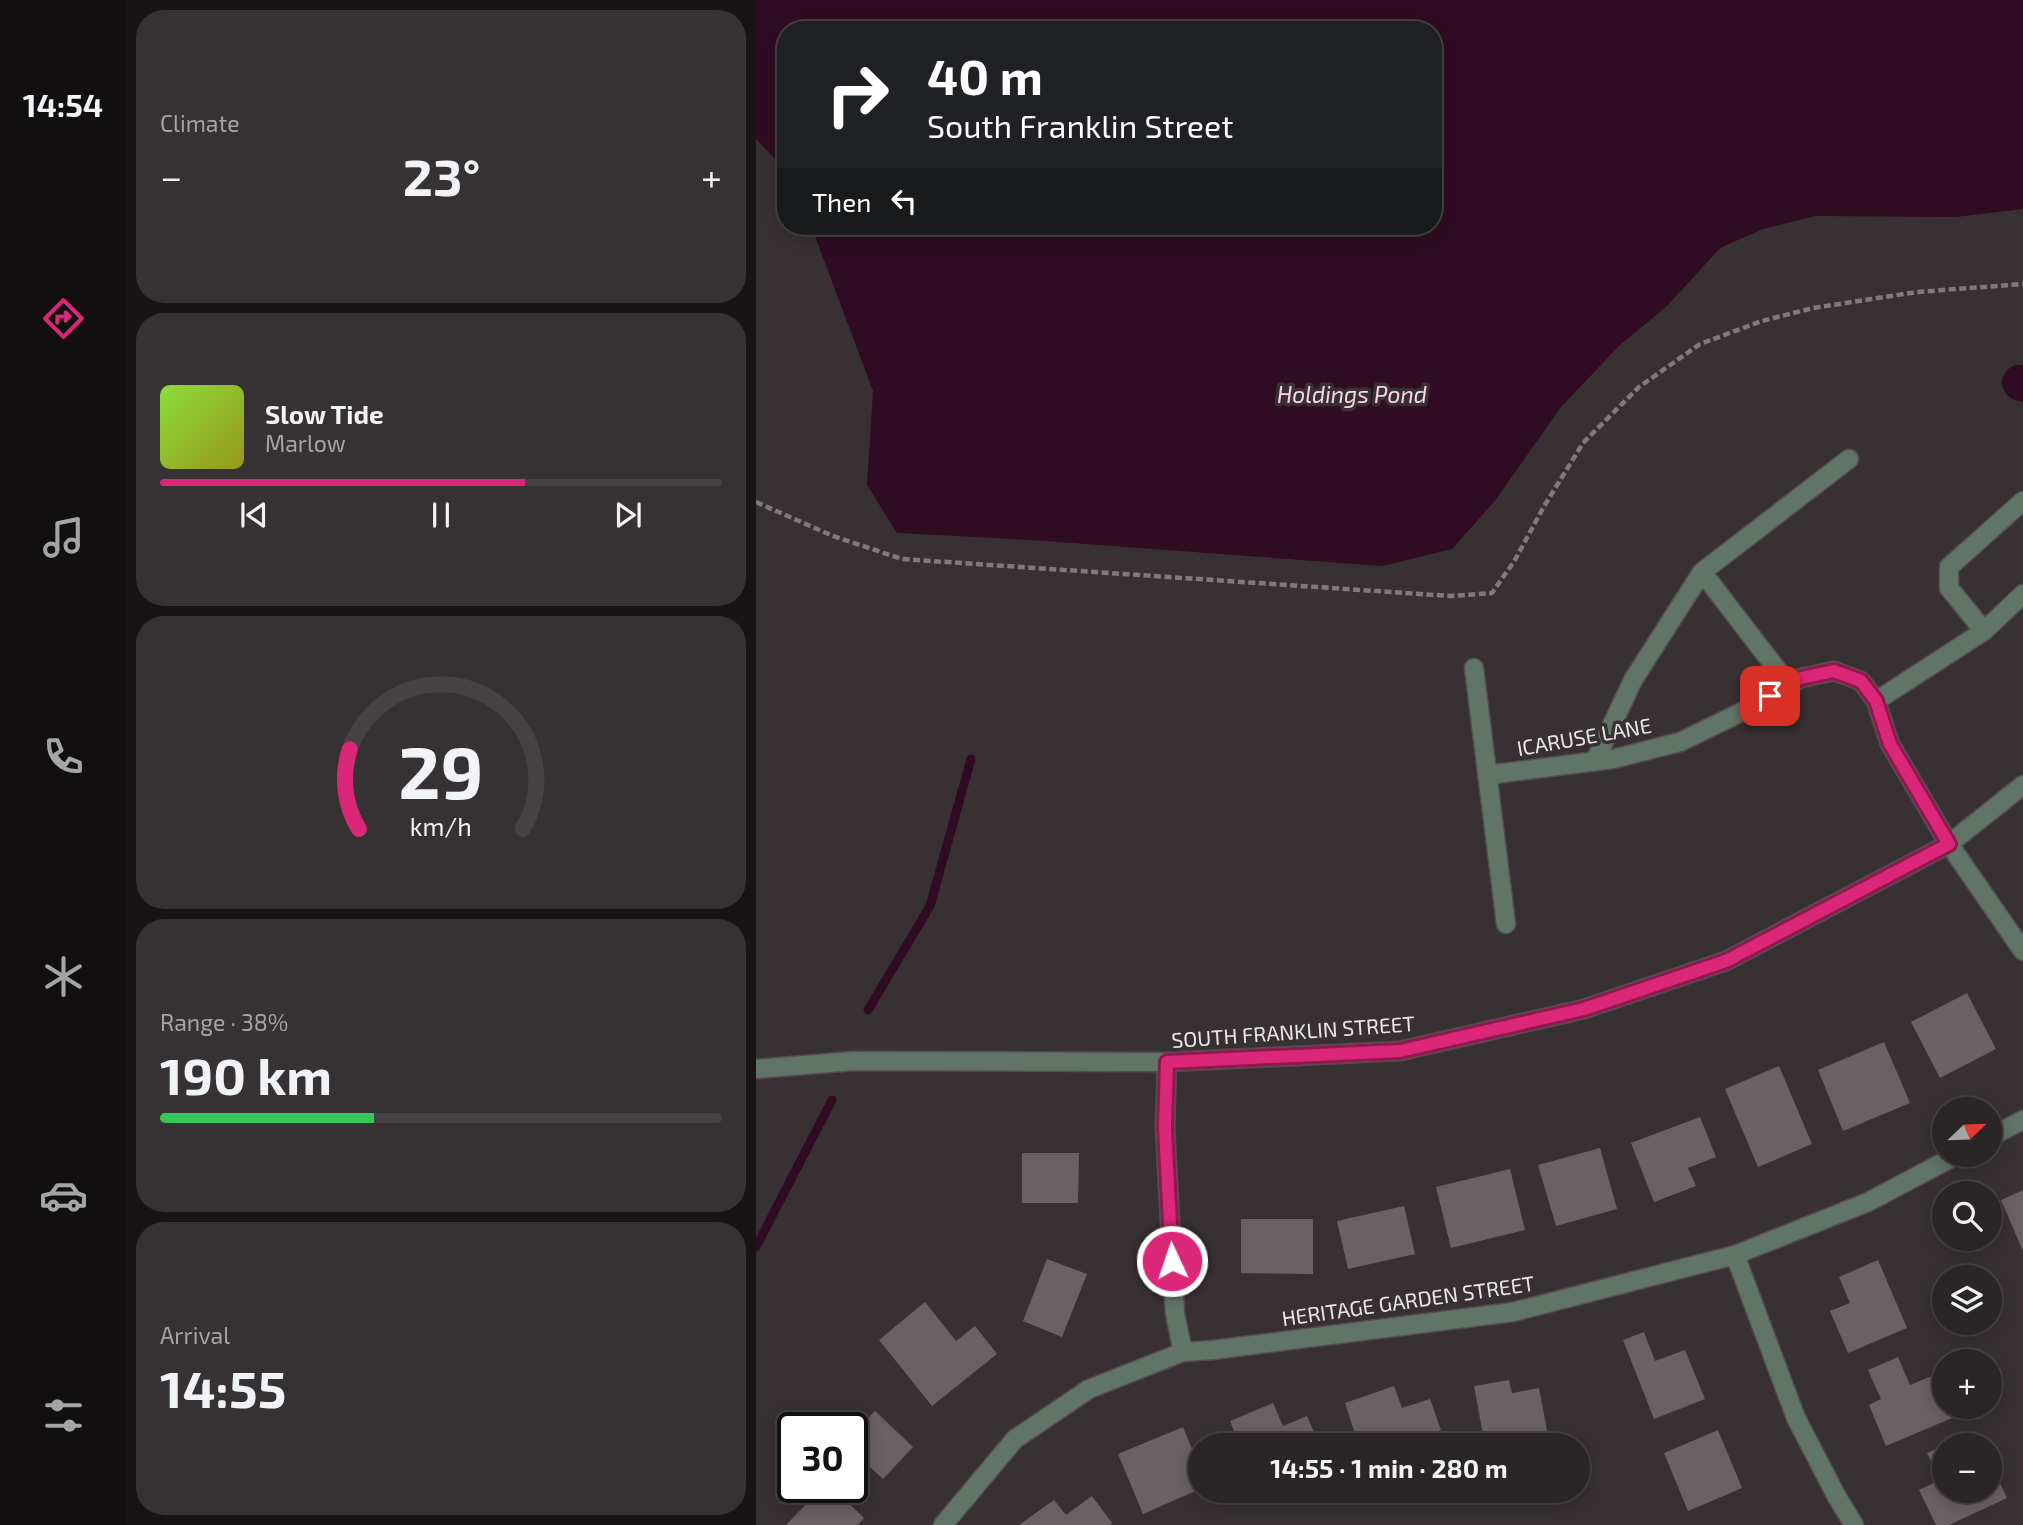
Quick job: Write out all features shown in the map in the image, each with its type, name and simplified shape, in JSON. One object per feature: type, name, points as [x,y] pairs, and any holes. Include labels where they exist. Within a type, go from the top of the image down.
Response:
[{"type":"street","points":[[1595,761],[1633,680],[1702,572],[1849,459]]},
{"type":"street","points":[[1984,631],[1949,588],[1949,567],[2023,501]]},
{"type":"street","points":[[1702,572],[1789,685]]},
{"type":"street","points":[[1876,701],[1984,631],[2023,594]]},
{"type":"street","points":[[1474,668],[1506,924]]},
{"type":"street","name":"ICARUSE LANE","points":[[1487,775],[1613,759],[1680,742],[1752,707],[1801,678],[1834,671],[1861,681],[1876,701],[1890,744],[1949,844],[2023,951]]},
{"type":"street","name":"SOUTH FRANKLIN STREET","points":[[756,1069],[853,1061],[1167,1062],[1400,1051],[1584,1009],[1726,961],[1949,844],[2023,785]]},
{"type":"street","points":[[1167,1062],[1165,1128],[1172,1261],[1175,1314],[1183,1352]]},
{"type":"street","points":[[2002,1131],[2023,1120]]},
{"type":"street","name":"HERITAGE GARDEN STREET","points":[[943,1525],[1015,1439],[1089,1390],[1183,1352],[1513,1312],[1735,1255],[1868,1202],[1934,1167]]},
{"type":"street","points":[[1735,1255],[1796,1418],[1854,1525]]},
{"type":"path","points":[[756,502],[833,536],[902,559],[1437,596],[1492,593],[1515,561],[1543,508],[1583,443],[1639,387],[1700,344],[1762,321],[1813,308],[1917,292],[2023,284]]},
{"type":"water","name":"Holdings Pond","points":[[756,0],[2023,0],[2023,209],[1956,217],[1815,216],[1763,229],[1720,248],[1668,305],[1620,345],[1561,407],[1494,502],[1452,549],[1382,566],[1031,540],[897,533],[867,485],[873,391],[814,235],[1442,235],[1442,21],[777,21],[777,161],[756,139]]},
{"type":"water","points":[[2015,365],[2023,365],[2023,402],[2009,397],[2002,387],[2004,375]]},
{"type":"building","points":[[1967,993],[1996,1049],[1940,1078],[1911,1022]]},
{"type":"building","points":[[1884,1042],[1910,1103],[1843,1131],[1818,1070]]},
{"type":"building","points":[[1779,1066],[1812,1144],[1758,1167],[1725,1089]]},
{"type":"building","points":[[1700,1117],[1716,1157],[1688,1168],[1696,1186],[1654,1202],[1631,1143]]},
{"type":"building","points":[[1600,1148],[1617,1209],[1556,1226],[1538,1165]]},
{"type":"building","points":[[1022,1153],[1079,1153],[1078,1203],[1022,1203]]},
{"type":"building","points":[[1510,1169],[1525,1230],[1451,1248],[1436,1187]]},
{"type":"building","points":[[2023,1190],[2023,1251],[2002,1202],[2002,1200]]},
{"type":"building","points":[[1404,1206],[1415,1254],[1348,1269],[1337,1221]]},
{"type":"building","points":[[1241,1219],[1313,1219],[1313,1274],[1241,1273]]},
{"type":"building","points":[[1047,1259],[1087,1274],[1062,1337],[1023,1321]]},
{"type":"building","points":[[1878,1260],[1907,1328],[1848,1353],[1830,1311],[1850,1303],[1839,1277]]},
{"type":"building","points":[[925,1302],[956,1341],[975,1326],[997,1354],[932,1406],[879,1340]]},
{"type":"building","points":[[1644,1332],[1655,1361],[1685,1350],[1705,1399],[1654,1419],[1623,1340]]},
{"type":"building","points":[[1898,1357],[1910,1385],[1932,1376],[1932,1419],[1950,1419],[1886,1446],[1869,1405],[1881,1399],[1868,1370]]},
{"type":"building","points":[[1509,1380],[1512,1393],[1539,1388],[1548,1433],[1483,1433],[1474,1386]]},
{"type":"building","points":[[1394,1386],[1402,1408],[1430,1399],[1441,1430],[1432,1433],[1355,1433],[1345,1403]]},
{"type":"building","points":[[1273,1403],[1283,1426],[1307,1416],[1314,1433],[1235,1433],[1230,1421]]},
{"type":"building","points":[[875,1411],[913,1447],[883,1479],[868,1465],[868,1418]]},
{"type":"building","points":[[1183,1427],[1188,1439],[1188,1494],[1143,1514],[1118,1454]]},
{"type":"building","points":[[1718,1430],[1742,1488],[1688,1511],[1664,1453]]},
{"type":"building","points":[[1932,1451],[1932,1463],[1927,1453]]},
{"type":"building","points":[[1932,1484],[1932,1503],[1996,1503],[1949,1525],[1936,1525],[1919,1490]]},
{"type":"building","points":[[2002,1487],[2007,1498],[2002,1500]]},
{"type":"building","points":[[1092,1496],[1112,1523],[1110,1525],[1019,1525],[1054,1500],[1066,1515]]},
{"type":"building","points":[[807,1503],[848,1503],[864,1518],[858,1525],[786,1525]]},
{"type":"waterway","points":[[868,1010],[930,906],[971,759]]},
{"type":"waterway","points":[[756,1247],[832,1100]]},
{"type":"route","points":[[1172,1261],[1165,1128],[1167,1062],[1400,1051],[1584,1009],[1726,961],[1949,844],[1890,744],[1876,701],[1861,681],[1834,671],[1801,678],[1770,696]]}]
